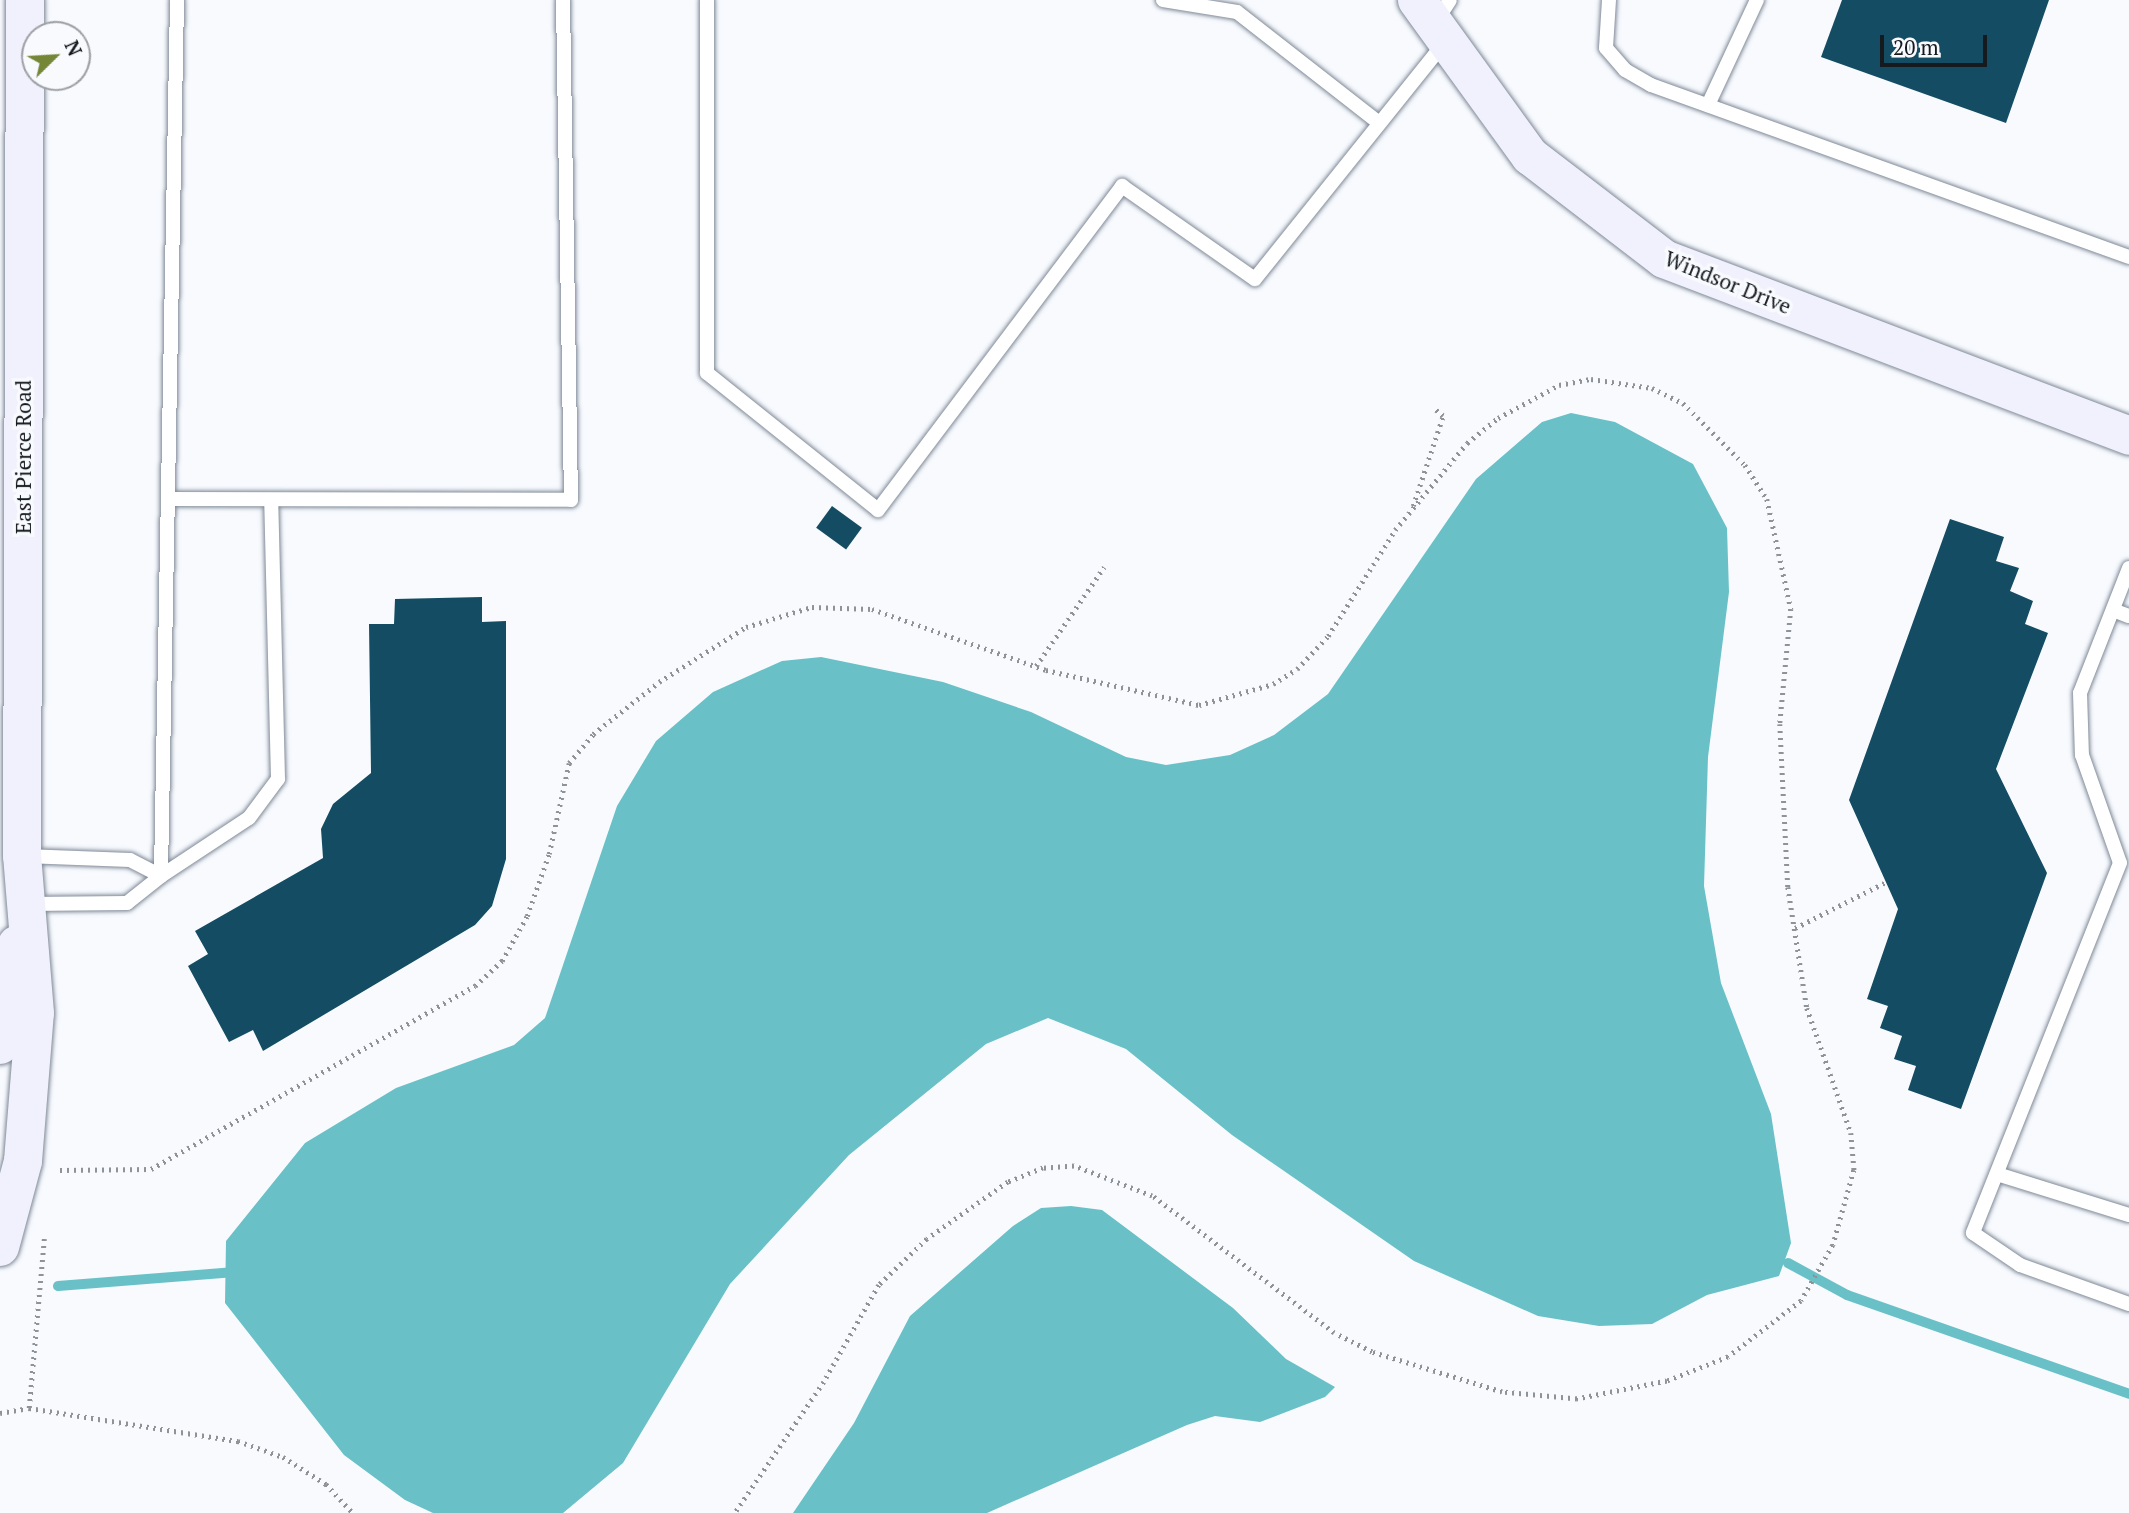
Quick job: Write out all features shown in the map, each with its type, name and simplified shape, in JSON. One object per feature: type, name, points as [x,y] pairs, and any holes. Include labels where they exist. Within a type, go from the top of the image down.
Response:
[{"type":"street","name":"East Pierce Road","points":[[0,1247],[23,1161],[32,1084],[35,1013],[23,909],[22,856],[17,47],[25,0]]},
{"type":"street","name":"Windsor Drive","points":[[1437,16],[1530,156],[1664,259],[2129,436]]},
{"type":"street","name":"East Pierce Road","points":[[0,1045],[23,909]]},
{"type":"lane","points":[[161,876],[171,499],[177,0]]},
{"type":"lane","points":[[171,499],[571,500],[563,0]]},
{"type":"lane","points":[[707,0],[707,373],[878,510],[1122,186],[1255,279],[1380,123],[1437,16]]},
{"type":"lane","points":[[1163,0],[1237,12],[1380,123]]},
{"type":"lane","points":[[1609,0],[1606,48],[1625,70],[1708,105],[2129,257]]},
{"type":"lane","points":[[1708,105],[1757,0]]},
{"type":"lane","points":[[23,909],[127,903],[161,876],[249,818],[278,779],[271,499]]},
{"type":"lane","points":[[2129,568],[2080,693],[2082,755],[2120,863],[1973,1233],[2021,1265],[2129,1304]]},
{"type":"lane","points":[[2113,610],[2129,616]]},
{"type":"lane","points":[[22,856],[130,860],[161,876]]},
{"type":"lane","points":[[1997,1174],[2129,1215]]},
{"type":"path","points":[[57,1179],[61,1170],[151,1169],[475,986],[502,961],[527,916],[549,854],[569,763],[593,734],[659,682],[746,627],[840,604],[1036,666],[1199,705],[1273,684],[1328,636],[1412,510],[1467,443],[1498,418],[1559,385],[1591,379],[1652,388],[1683,402],[1716,431],[1767,499],[1791,609],[1780,761],[1795,928],[1807,1008],[1851,1133],[1854,1170],[1833,1245],[1801,1301],[1728,1357],[1667,1381],[1577,1399],[1502,1392],[1372,1352],[1334,1333],[1152,1196],[1074,1166],[1043,1168],[1008,1182],[937,1231],[879,1285],[824,1382],[734,1513]]},
{"type":"path","points":[[1412,510],[1443,416],[1433,408]]},
{"type":"path","points":[[1036,666],[1104,567]]},
{"type":"path","points":[[1795,928],[1886,882]]},
{"type":"path","points":[[29,1408],[45,1224]]},
{"type":"path","points":[[0,1413],[29,1408],[238,1441],[283,1457],[326,1484],[353,1513]]},
{"type":"water","points":[[1571,413],[1615,422],[1693,464],[1727,528],[1729,592],[1708,757],[1704,886],[1721,983],[1771,1114],[1791,1243],[1779,1276],[1707,1295],[1652,1324],[1599,1326],[1538,1316],[1414,1261],[1232,1135],[1126,1049],[1048,1018],[986,1044],[849,1155],[730,1284],[623,1463],[563,1513],[433,1513],[405,1500],[344,1455],[225,1303],[226,1241],[305,1143],[396,1088],[514,1045],[545,1018],[617,806],[656,741],[713,692],[782,661],[821,657],[943,682],[1031,712],[1126,757],[1166,765],[1230,755],[1274,735],[1328,694],[1476,479],[1542,422]]},
{"type":"water","points":[[1071,1206],[1102,1210],[1233,1308],[1286,1359],[1335,1387],[1325,1397],[1260,1422],[1215,1416],[1187,1425],[987,1513],[793,1513],[854,1423],[910,1316],[1013,1226],[1041,1208]]},
{"type":"building","points":[[1842,0],[2049,0],[2006,123],[1821,57]]},
{"type":"building","points":[[832,506],[862,528],[846,550],[816,528]]},
{"type":"building","points":[[1950,519],[2004,537],[1996,561],[2019,568],[2010,591],[2033,601],[2025,624],[2048,633],[1996,769],[2047,873],[1961,1109],[1908,1090],[1916,1066],[1894,1059],[1902,1036],[1880,1028],[1888,1006],[1867,999],[1898,909],[1849,800]]},
{"type":"building","points":[[482,597],[482,622],[506,621],[506,859],[492,906],[475,925],[263,1051],[253,1030],[229,1042],[188,966],[208,954],[195,931],[323,858],[321,829],[333,804],[371,773],[369,624],[394,624],[395,599]]},
{"type":"waterway","points":[[1788,1263],[1847,1295],[2129,1394]]},
{"type":"waterway","points":[[58,1286],[225,1273]]}]
